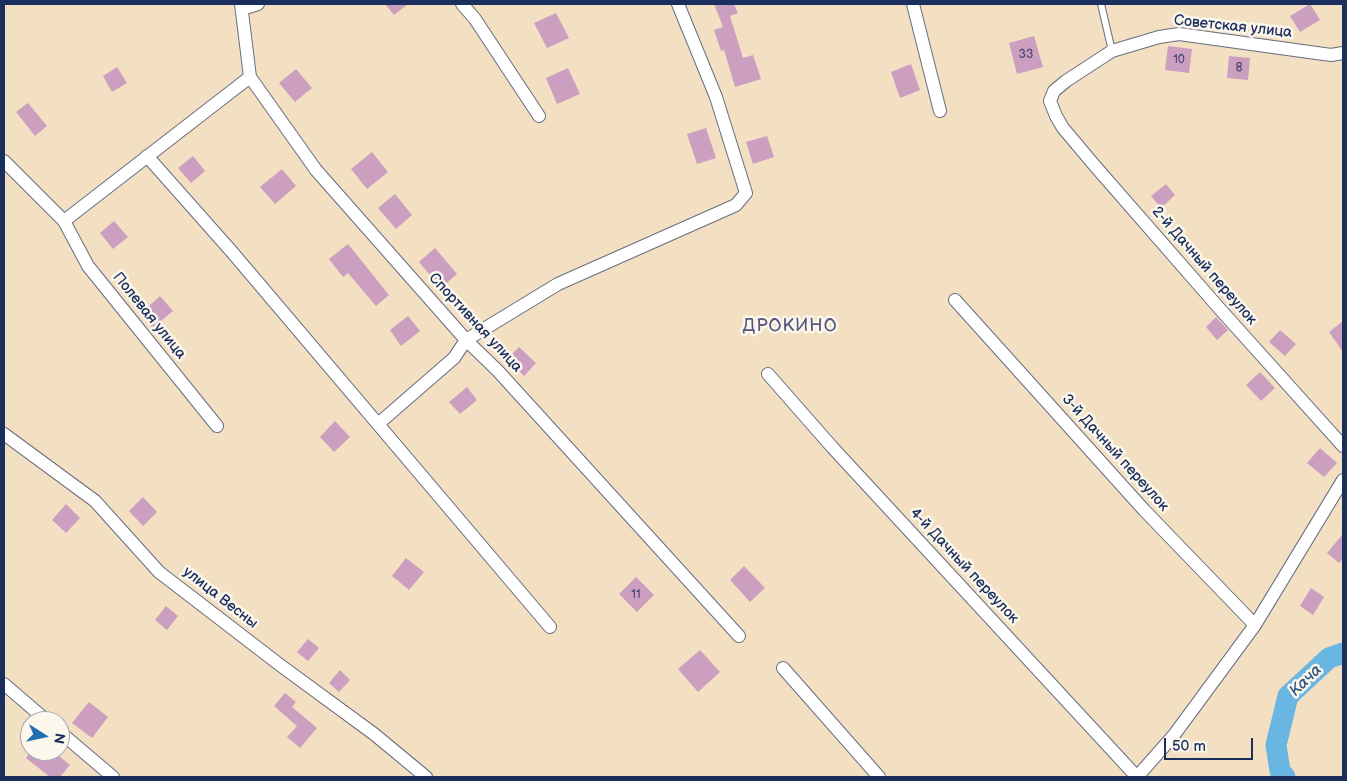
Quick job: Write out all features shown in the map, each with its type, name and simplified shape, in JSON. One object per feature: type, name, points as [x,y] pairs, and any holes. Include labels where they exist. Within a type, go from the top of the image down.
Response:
[{"type":"street","points":[[242,6],[258,4]]},
{"type":"street","points":[[462,4],[475,19],[539,116]]},
{"type":"street","points":[[378,424],[454,358],[466,340],[558,284],[736,205],[746,193],[716,97],[678,4]]},
{"type":"street","points":[[913,4],[940,111]]},
{"type":"street","name":"Спортивная улица","points":[[242,6],[250,77],[316,170],[466,340],[498,371],[739,636]]},
{"type":"street","name":"Советская улица","points":[[1050,101],[1054,91],[1066,81],[1112,51],[1159,37],[1179,34],[1331,55],[1343,53]]},
{"type":"street","points":[[64,221],[250,77]]},
{"type":"street","name":"2-й Дачный переулок","points":[[1050,101],[1063,128],[1094,166],[1343,446]]},
{"type":"street","points":[[147,156],[232,252],[550,627]]},
{"type":"street","name":"Полевая улица","points":[[6,168],[64,221],[88,266],[218,426]]},
{"type":"street","name":"3-й Дачный переулок","points":[[955,300],[1144,510],[1255,626]]},
{"type":"street","name":"4-й Дачный переулок","points":[[768,374],[832,448],[1137,777]]},
{"type":"street","name":"улица Весны","points":[[4,434],[95,501],[159,572],[374,734],[426,777]]},
{"type":"street","points":[[1137,777],[1174,735],[1255,626],[1343,480]]},
{"type":"street","points":[[783,668],[879,777]]},
{"type":"street","points":[[4,684],[36,711]]},
{"type":"street","points":[[70,740],[113,777]]},
{"type":"lane","points":[[1101,4],[1112,51]]},
{"type":"building","points":[[385,4],[408,4],[394,15]]},
{"type":"building","points":[[714,4],[734,4],[738,13],[730,16],[743,58],[753,55],[761,79],[735,87],[724,50],[721,51],[714,30],[723,27]]},
{"type":"building","points":[[1310,4],[1320,20],[1300,32],[1290,16]]},
{"type":"building","points":[[556,13],[569,38],[547,48],[534,23]]},
{"type":"building","points":[[1034,36],[1043,67],[1017,74],[1009,43]]},
{"type":"building","points":[[1168,46],[1192,49],[1189,73],[1165,70]]},
{"type":"building","points":[[1229,56],[1250,58],[1248,80],[1227,78]]},
{"type":"building","points":[[911,64],[920,90],[900,98],[891,72]]},
{"type":"building","points":[[117,67],[127,83],[112,92],[103,76]]},
{"type":"building","points":[[568,68],[580,94],[557,104],[546,78]]},
{"type":"building","points":[[296,69],[312,88],[295,102],[279,83]]},
{"type":"building","points":[[28,103],[47,126],[35,136],[16,112]]},
{"type":"building","points":[[706,128],[716,158],[697,164],[687,134]]},
{"type":"building","points":[[767,136],[774,157],[753,164],[746,142]]},
{"type":"building","points":[[372,152],[388,172],[367,189],[351,169]]},
{"type":"building","points":[[193,156],[205,171],[191,183],[178,168]]},
{"type":"building","points":[[282,169],[296,186],[275,204],[260,187]]},
{"type":"building","points":[[1166,184],[1175,195],[1161,208],[1151,196]]},
{"type":"building","points":[[395,194],[412,215],[396,229],[378,208]]},
{"type":"building","points":[[114,221],[128,237],[113,249],[100,233]]},
{"type":"building","points":[[348,244],[389,295],[376,306],[348,273],[343,277],[329,259]]},
{"type":"building","points":[[435,248],[457,274],[441,288],[419,262]]},
{"type":"building","points":[[160,296],[173,311],[152,328],[140,314]]},
{"type":"building","points":[[408,316],[420,331],[401,346],[390,330]]},
{"type":"building","points":[[1216,317],[1228,330],[1217,340],[1206,327]]},
{"type":"building","points":[[1343,321],[1343,352],[1329,332]]},
{"type":"building","points":[[1280,330],[1296,344],[1285,356],[1269,342]]},
{"type":"building","points":[[519,347],[536,363],[524,376],[507,359]]},
{"type":"building","points":[[1260,372],[1275,388],[1261,401],[1246,385]]},
{"type":"building","points":[[467,387],[477,400],[460,414],[449,402]]},
{"type":"building","points":[[335,421],[350,437],[334,452],[320,437]]},
{"type":"building","points":[[1320,448],[1337,463],[1324,477],[1307,463]]},
{"type":"building","points":[[143,497],[157,512],[143,526],[129,511]]},
{"type":"building","points":[[66,504],[80,518],[66,533],[52,520]]},
{"type":"building","points":[[1343,534],[1343,558],[1339,563],[1327,553]]},
{"type":"building","points":[[406,558],[424,572],[409,590],[392,576]]},
{"type":"building","points":[[744,566],[765,588],[750,602],[730,580]]},
{"type":"building","points":[[636,577],[654,595],[637,612],[619,594]]},
{"type":"building","points":[[1311,588],[1324,597],[1313,615],[1300,606]]},
{"type":"building","points":[[166,606],[178,616],[167,630],[155,620]]},
{"type":"building","points":[[308,639],[319,648],[308,661],[297,652]]},
{"type":"building","points":[[700,650],[720,672],[698,692],[678,669]]},
{"type":"building","points":[[340,670],[350,680],[339,692],[329,683]]},
{"type":"building","points":[[285,693],[296,702],[292,707],[317,728],[300,748],[287,737],[297,726],[274,706]]},
{"type":"building","points":[[89,702],[108,717],[92,738],[72,723]]},
{"type":"building","points":[[30,761],[65,761],[70,765],[60,777],[50,777]]},
{"type":"waterway","name":"Кача","points":[[1285,777],[1280,771],[1276,745],[1288,696],[1329,658],[1343,653]]},
{"type":"district","name":"ДРОКИНО","points":[[790,326]]}]
